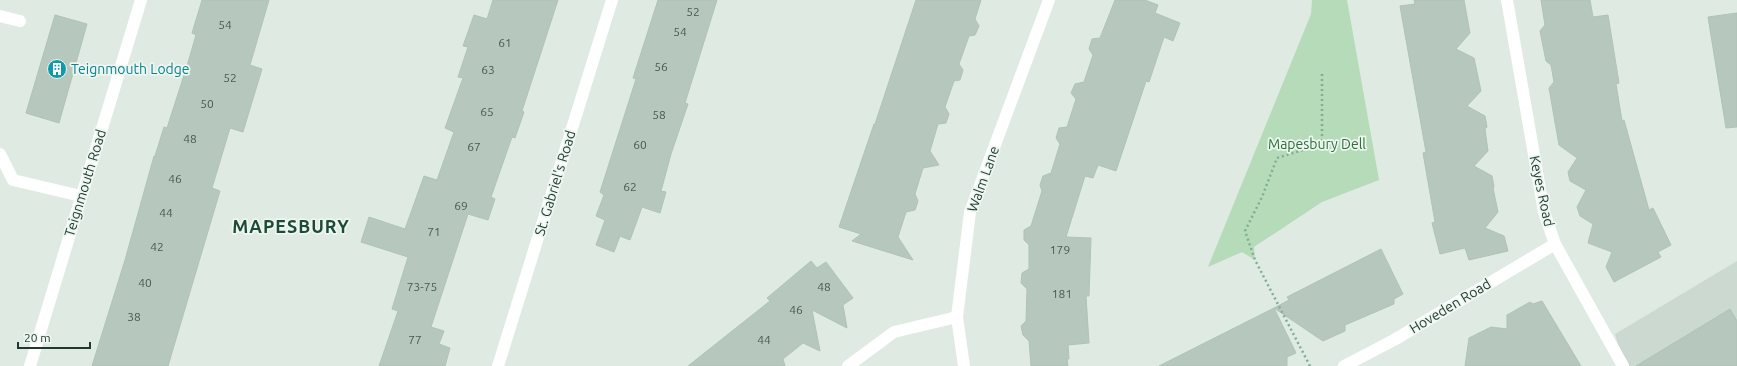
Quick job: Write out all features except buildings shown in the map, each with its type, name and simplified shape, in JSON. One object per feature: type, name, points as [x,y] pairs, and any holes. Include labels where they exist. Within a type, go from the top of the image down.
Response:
[{"type":"street","name":"Teignmouth Road","points":[[30,366],[141,0]]},
{"type":"street","name":"St. Gabriel's Road","points":[[498,366],[612,0]]},
{"type":"street","name":"Walm Lane","points":[[964,366],[957,317],[970,212],[1050,0]]},
{"type":"street","name":"Keyes Road","points":[[1507,0],[1544,212],[1555,244],[1623,366]]},
{"type":"street","points":[[0,16],[20,21]]},
{"type":"street","points":[[0,154],[13,180],[81,196]]},
{"type":"street","name":"Hoveden Road","points":[[1344,366],[1394,340],[1555,244]]},
{"type":"street","points":[[848,366],[894,332],[957,317]]},
{"type":"path","points":[[1310,366],[1255,260],[1244,231],[1262,197],[1277,158],[1322,144],[1322,71]]},
{"type":"shaded area","points":[[1737,261],[1737,366],[1624,366],[1615,334]]},
{"type":"green space","name":"Mapesbury Dell","points":[[1312,0],[1347,0],[1379,180],[1322,202],[1254,247],[1255,260],[1242,252],[1208,267],[1311,14]]},
{"type":"place","name":"Teignmouth Lodge","points":[[57,69]]},
{"type":"district","name":"MAPESBURY","points":[[291,226]]}]
